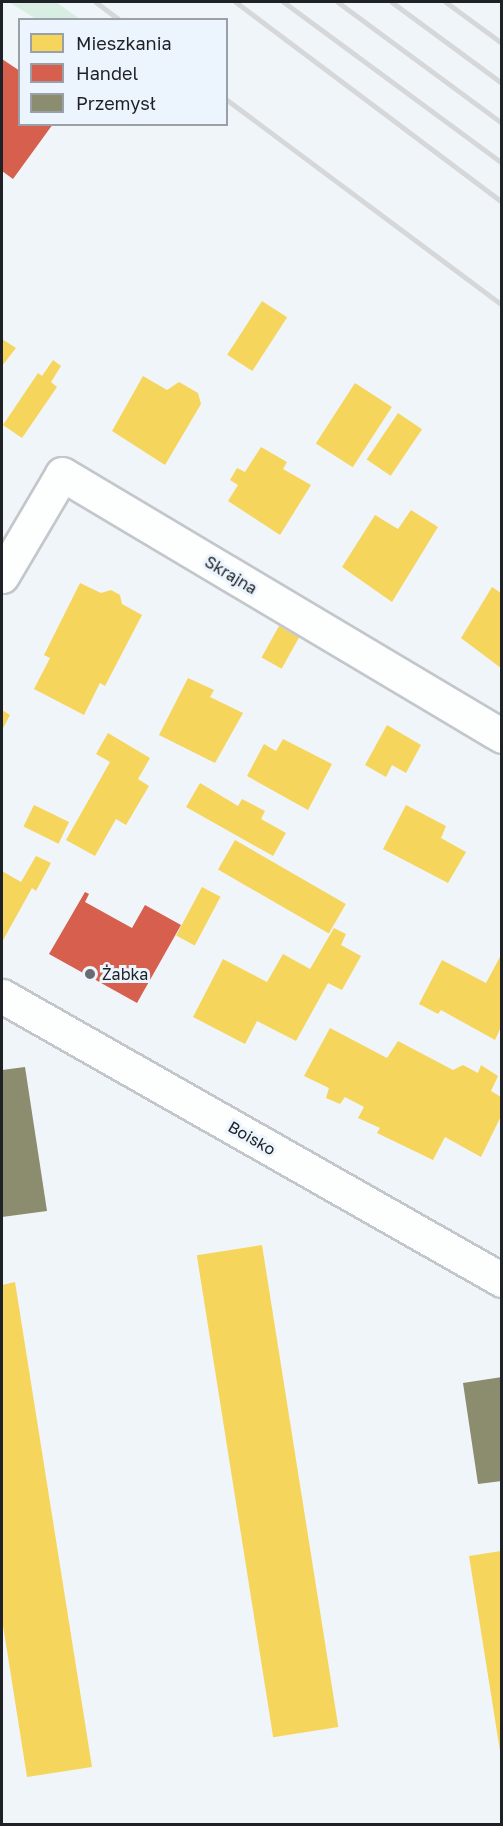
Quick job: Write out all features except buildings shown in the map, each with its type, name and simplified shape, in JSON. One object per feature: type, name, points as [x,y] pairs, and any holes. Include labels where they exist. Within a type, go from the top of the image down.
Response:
[{"type":"street","name":"Skrajna","points":[[2,576],[62,474],[501,736]]},
{"type":"street","name":"Boisko","points":[[2,996],[501,1280]]},
{"type":"green space","points":[[9,2],[56,2],[79,18],[34,18]]},
{"type":"railway","points":[[96,2],[117,18]]},
{"type":"railway","points":[[236,2],[502,202]]},
{"type":"railway","points":[[284,2],[502,163]]},
{"type":"railway","points":[[338,2],[502,123]]},
{"type":"railway","points":[[392,2],[502,83]]},
{"type":"railway","points":[[446,2],[502,43]]},
{"type":"railway","points":[[228,100],[502,305]]},
{"type":"place","name":"Żabka","points":[[90,974]]}]
